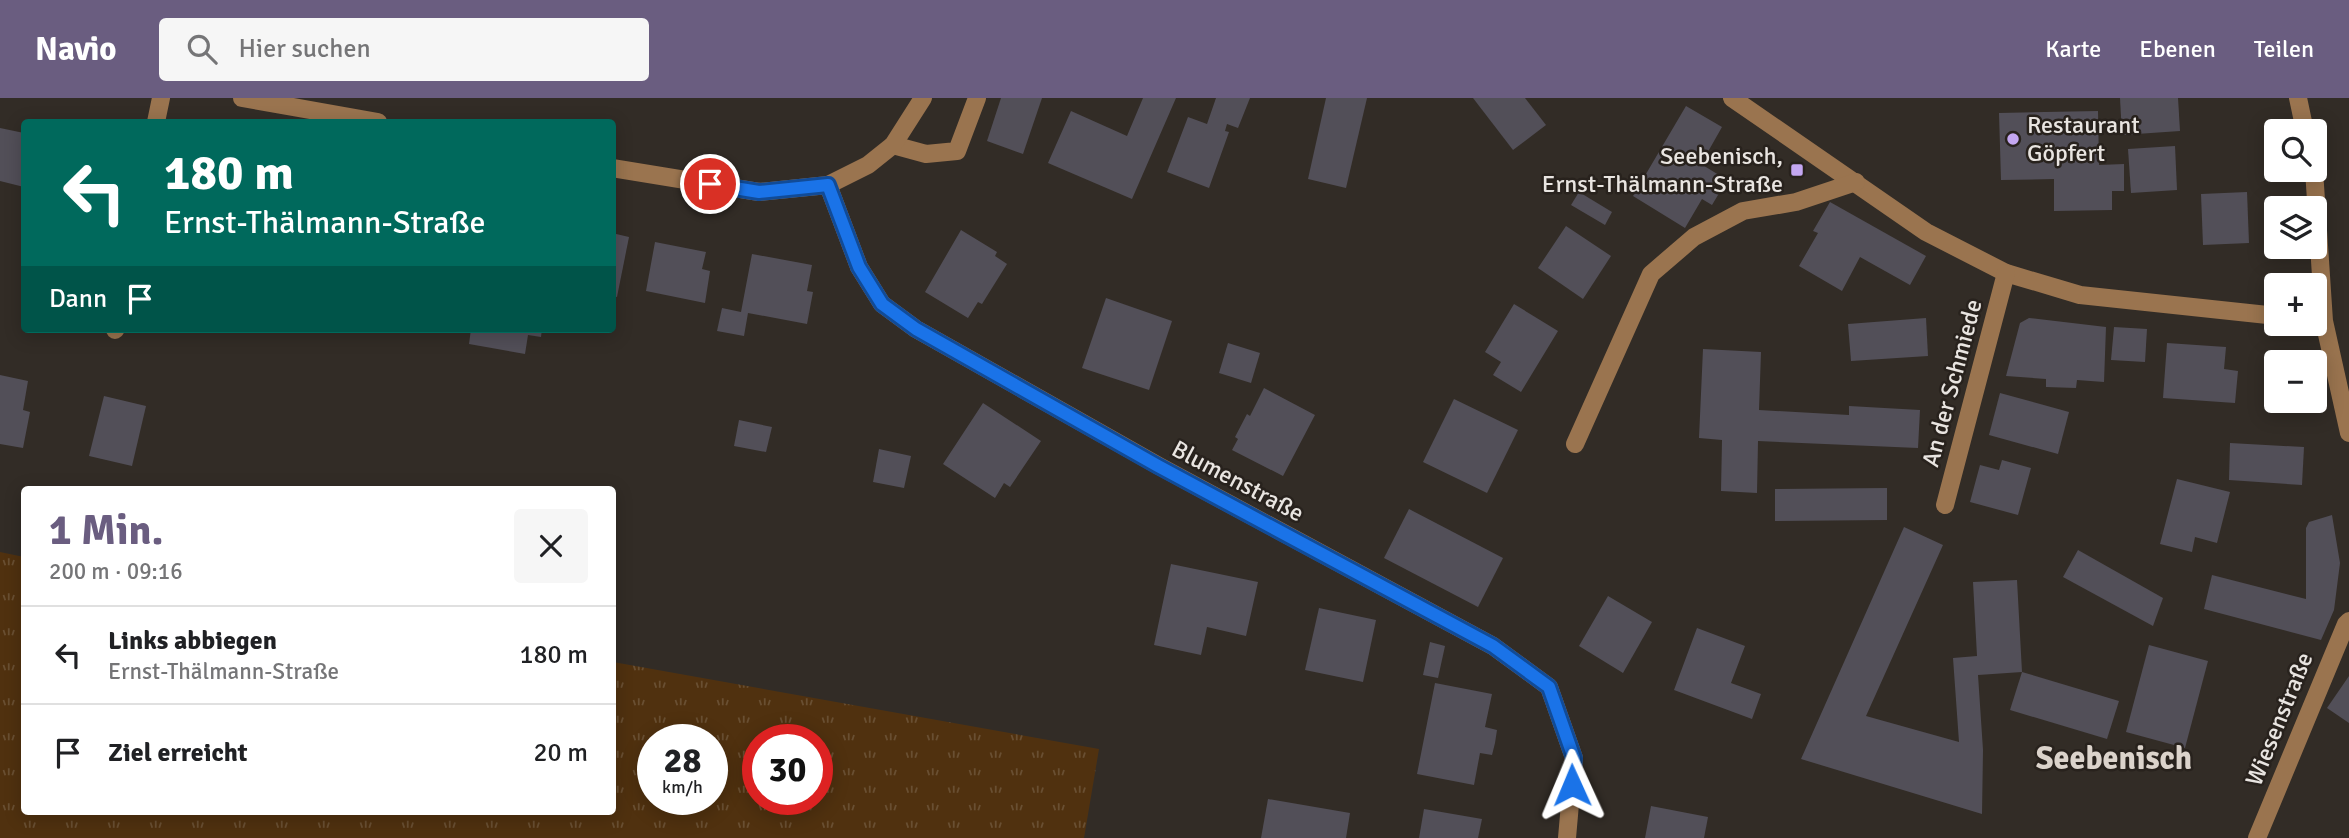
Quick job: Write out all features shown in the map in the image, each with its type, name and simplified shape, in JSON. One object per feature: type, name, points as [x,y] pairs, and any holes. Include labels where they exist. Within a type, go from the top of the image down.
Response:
[{"type":"street","points":[[157,119],[161,98]]},
{"type":"street","points":[[242,98],[360,119]]},
{"type":"street","points":[[616,169],[759,192],[828,185],[868,165],[893,145],[923,98]]},
{"type":"street","points":[[893,145],[926,154],[957,152],[977,98]]},
{"type":"street","points":[[1732,98],[1926,232],[2006,273],[2080,295],[2264,315]]},
{"type":"street","points":[[2298,98],[2302,119]]},
{"type":"street","points":[[1575,444],[1651,274],[1694,237],[1743,211],[1796,202],[1856,182]]},
{"type":"street","points":[[2314,182],[2318,273]]},
{"type":"street","name":"Blumenstraße","points":[[828,185],[859,267],[882,304],[916,329],[1158,466],[1493,646],[1549,687],[1574,758],[1567,838]]},
{"type":"street","name":"An der Schmiede","points":[[1945,505],[2006,273]]},
{"type":"street","points":[[2324,336],[2349,433]]},
{"type":"street","name":"Wiesenstraße","points":[[2257,838],[2349,621]]},
{"type":"green space","points":[[0,552],[21,556],[21,815],[616,815],[616,663],[1099,749],[1084,838],[0,838]]},
{"type":"building","points":[[1001,98],[1042,98],[1023,154],[987,141]]},
{"type":"building","points":[[1143,98],[1176,98],[1132,199],[1048,163],[1071,111],[1127,136]]},
{"type":"building","points":[[1216,98],[1250,98],[1238,128],[1227,124],[1225,131],[1229,132],[1209,188],[1167,172],[1188,117],[1207,124]]},
{"type":"building","points":[[1326,98],[1367,98],[1346,188],[1308,179]]},
{"type":"building","points":[[1473,98],[1525,98],[1546,125],[1513,150]]},
{"type":"building","points":[[2120,98],[2178,98],[2180,131],[2122,135]]},
{"type":"building","points":[[1686,106],[1722,127],[1701,164],[1727,180],[1712,205],[1702,199],[1685,228],[1633,196]]},
{"type":"building","points":[[2098,111],[2099,165],[2124,164],[2124,191],[2112,191],[2112,210],[2054,211],[2054,179],[2001,180],[1999,113]]},
{"type":"building","points":[[0,128],[21,132],[21,186],[0,181]]},
{"type":"building","points":[[2175,146],[2177,190],[2131,193],[2128,149]]},
{"type":"building","points":[[1579,192],[1612,212],[1605,225],[1571,205]]},
{"type":"building","points":[[2247,192],[2249,243],[2203,245],[2201,194]]},
{"type":"building","points":[[1830,202],[1926,256],[1910,285],[1860,257],[1842,291],[1799,266],[1818,233],[1813,231]]},
{"type":"building","points":[[1566,226],[1611,256],[1583,299],[1538,268]]},
{"type":"building","points":[[961,230],[997,252],[995,256],[1007,264],[982,304],[978,302],[968,318],[925,292]]},
{"type":"building","points":[[616,234],[629,237],[616,297]]},
{"type":"building","points":[[655,242],[706,252],[702,269],[710,271],[705,303],[646,291]]},
{"type":"building","points":[[752,254],[812,265],[807,291],[813,292],[807,324],[748,313],[744,336],[717,331],[722,308],[741,312]]},
{"type":"building","points":[[1106,298],[1172,321],[1149,390],[1082,368]]},
{"type":"building","points":[[1514,304],[1558,331],[1521,392],[1493,375],[1501,362],[1485,352]]},
{"type":"building","points":[[1926,318],[1928,356],[1851,361],[1848,324]]},
{"type":"building","points":[[2029,318],[2106,327],[2104,382],[2077,380],[2076,388],[2046,387],[2046,379],[2006,376],[2020,323]]},
{"type":"building","points":[[2114,327],[2147,329],[2145,362],[2111,360]]},
{"type":"building","points":[[470,333],[542,333],[541,337],[528,335],[525,354],[469,344]]},
{"type":"building","points":[[1228,343],[1260,353],[1251,383],[1219,373]]},
{"type":"building","points":[[2167,343],[2226,347],[2224,369],[2238,371],[2235,403],[2163,398]]},
{"type":"building","points":[[1703,349],[1761,352],[1759,410],[1849,415],[1849,406],[1920,410],[1918,448],[1758,441],[1757,493],[1721,491],[1722,440],[1699,438]]},
{"type":"building","points":[[0,375],[28,381],[23,410],[30,412],[23,448],[0,444]]},
{"type":"building","points":[[1264,388],[1315,415],[1283,476],[1232,450],[1238,439],[1235,437],[1247,414],[1250,416]]},
{"type":"building","points":[[2000,393],[2069,412],[2058,454],[1989,435]]},
{"type":"building","points":[[104,396],[146,406],[132,466],[89,456]]},
{"type":"building","points":[[1454,399],[1518,430],[1487,493],[1423,462]]},
{"type":"building","points":[[983,403],[1041,441],[1010,487],[1004,483],[995,498],[943,464]]},
{"type":"building","points":[[739,420],[772,427],[766,452],[734,446]]},
{"type":"building","points":[[2230,443],[2304,447],[2302,485],[2229,480]]},
{"type":"building","points":[[879,449],[911,456],[904,488],[873,482]]},
{"type":"building","points":[[2002,460],[2031,468],[2018,515],[1970,502],[1980,465],[1999,470]]},
{"type":"building","points":[[2177,479],[2230,492],[2217,543],[2195,537],[2192,552],[2160,544]]},
{"type":"building","points":[[1887,488],[1887,520],[1775,521],[1775,489]]},
{"type":"building","points":[[1409,509],[1503,558],[1478,607],[1384,558]]},
{"type":"building","points":[[2332,515],[2340,563],[2334,610],[2321,640],[2204,609],[2212,575],[2306,599],[2306,528],[2309,522]]},
{"type":"building","points":[[1904,527],[1943,545],[1866,716],[1959,742],[1953,658],[1977,656],[1973,582],[2017,580],[2022,672],[1978,675],[1983,750],[1982,814],[1801,759]]},
{"type":"building","points":[[2078,550],[2163,598],[2153,626],[2063,577]]},
{"type":"building","points":[[1171,564],[1258,582],[1246,636],[1207,627],[1201,655],[1154,645]]},
{"type":"building","points":[[1608,596],[1652,622],[1623,673],[1579,646]]},
{"type":"building","points":[[1319,608],[1376,620],[1363,682],[1305,670]]},
{"type":"building","points":[[1697,628],[1745,646],[1731,683],[1761,694],[1752,719],[1674,690]]},
{"type":"building","points":[[1430,642],[1445,646],[1438,678],[1423,675]]},
{"type":"building","points":[[2149,645],[2208,661],[2185,748],[2126,732]]},
{"type":"building","points":[[2022,672],[2119,701],[2107,739],[2010,710]]},
{"type":"building","points":[[2349,676],[2349,723],[2327,708]]},
{"type":"building","points":[[1435,683],[1492,694],[1485,727],[1497,730],[1495,743],[1492,755],[1480,753],[1474,785],[1417,774]]},
{"type":"building","points":[[1268,799],[1350,813],[1346,838],[1261,838]]},
{"type":"building","points":[[1651,806],[1708,817],[1704,838],[1645,838]]},
{"type":"building","points":[[1424,809],[1482,819],[1478,838],[1419,838]]},
{"type":"place","name":"Restaurant Göpfert","points":[[2013,139]]},
{"type":"place","name":"Seebenisch, Ernst-Thälmann-Straße","points":[[1797,170]]},
{"type":"district","name":"Seebenisch","points":[[2114,758]]},
{"type":"route","points":[[710,184],[759,192],[828,185],[859,267],[882,304],[916,329],[1158,466],[1493,646],[1549,687],[1574,758],[1572,785]]}]
